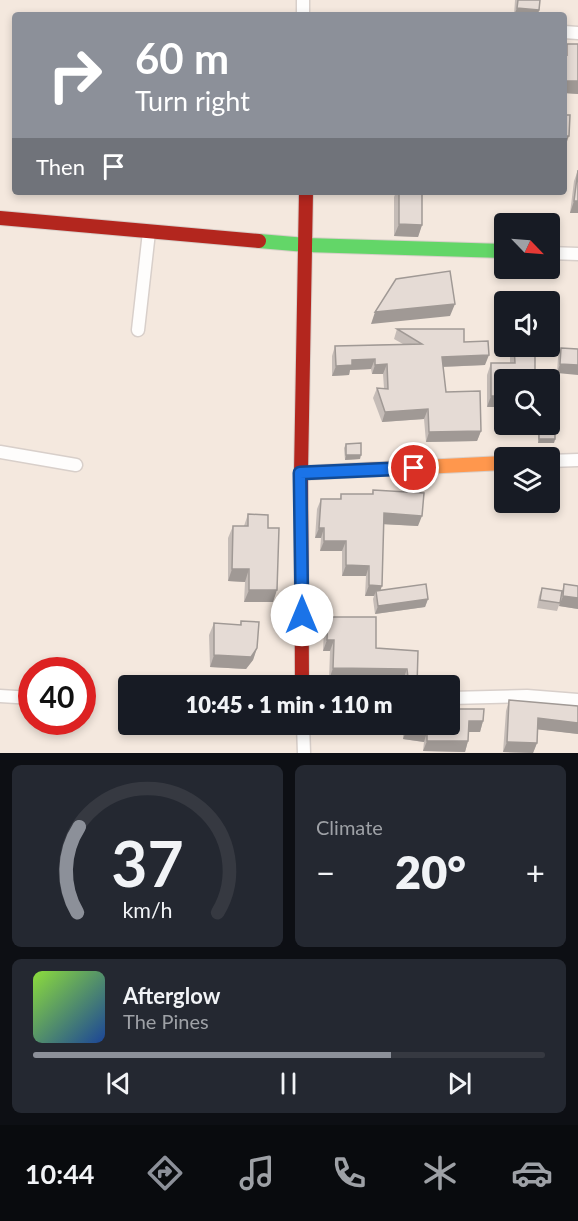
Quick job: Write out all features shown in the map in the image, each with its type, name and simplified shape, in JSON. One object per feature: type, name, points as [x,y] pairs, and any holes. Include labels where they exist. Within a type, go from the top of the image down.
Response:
[{"type":"street","points":[[302,675],[300,473],[306,195]]},
{"type":"street","points":[[0,218],[306,245],[494,251]]},
{"type":"street","points":[[138,330],[149,232]]},
{"type":"street","points":[[560,253],[578,254]]},
{"type":"street","points":[[0,452],[76,465]]},
{"type":"street","points":[[560,461],[578,460]]},
{"type":"street","points":[[300,473],[494,463]]},
{"type":"street","points":[[0,696],[18,697]]},
{"type":"street","points":[[460,698],[527,696],[578,700]]},
{"type":"street","points":[[303,735],[304,753]]},
{"type":"shaded area","points":[[0,0],[578,0],[578,753],[0,753]]},
{"type":"building","points":[[518,0],[540,0],[539,10],[517,8]]},
{"type":"building","points":[[567,44],[578,44],[578,81],[567,81]]},
{"type":"building","points":[[567,115],[570,115],[569,136],[567,136]]},
{"type":"building","points":[[578,170],[578,201],[574,201]]},
{"type":"building","points":[[399,195],[422,195],[422,225],[399,224]]},
{"type":"building","points":[[450,271],[455,304],[375,312],[396,279]]},
{"type":"building","points":[[397,329],[464,329],[464,342],[488,341],[489,355],[442,357],[446,392],[480,391],[481,431],[429,432],[428,409],[385,412],[377,388],[388,389],[387,364],[375,365],[375,359],[352,360],[352,365],[336,366],[335,346],[422,344]]},
{"type":"building","points":[[561,348],[578,349],[578,365],[560,364]]},
{"type":"building","points":[[515,357],[535,357],[535,369],[494,369],[494,396],[491,396],[491,363],[515,363]]},
{"type":"building","points":[[539,435],[555,435],[555,439],[539,439]]},
{"type":"building","points":[[361,443],[361,455],[346,455],[346,444]]},
{"type":"building","points":[[373,490],[424,493],[422,516],[384,513],[382,586],[369,585],[369,566],[346,565],[346,541],[324,541],[324,528],[319,528],[321,499],[341,499],[341,494],[373,494]]},
{"type":"building","points":[[248,514],[268,515],[268,528],[279,528],[277,590],[249,590],[249,569],[232,569],[233,526],[248,526]]},
{"type":"building","points":[[426,584],[428,599],[378,606],[376,591]]},
{"type":"building","points":[[564,584],[578,586],[578,598],[563,596]]},
{"type":"building","points":[[542,588],[562,591],[560,603],[540,600]]},
{"type":"building","points":[[328,617],[376,617],[376,648],[418,651],[417,675],[408,675],[407,669],[333,668],[334,640],[327,640]]},
{"type":"building","points":[[241,621],[259,622],[257,648],[251,657],[214,655],[214,623],[241,625]]},
{"type":"building","points":[[509,700],[578,706],[578,723],[538,718],[537,743],[507,742]]},
{"type":"building","points":[[460,709],[484,709],[483,721],[469,721],[468,741],[427,741],[427,735],[460,735]]},
{"type":"traffic: fast","points":[[259,241],[306,245],[494,251]]},
{"type":"traffic: slow","points":[[301,473],[494,463]]},
{"type":"traffic: jam","points":[[302,675],[301,473],[306,195]]},
{"type":"traffic: jam","points":[[0,218],[259,241]]},
{"type":"route","points":[[302,615],[300,473],[414,468]]}]
